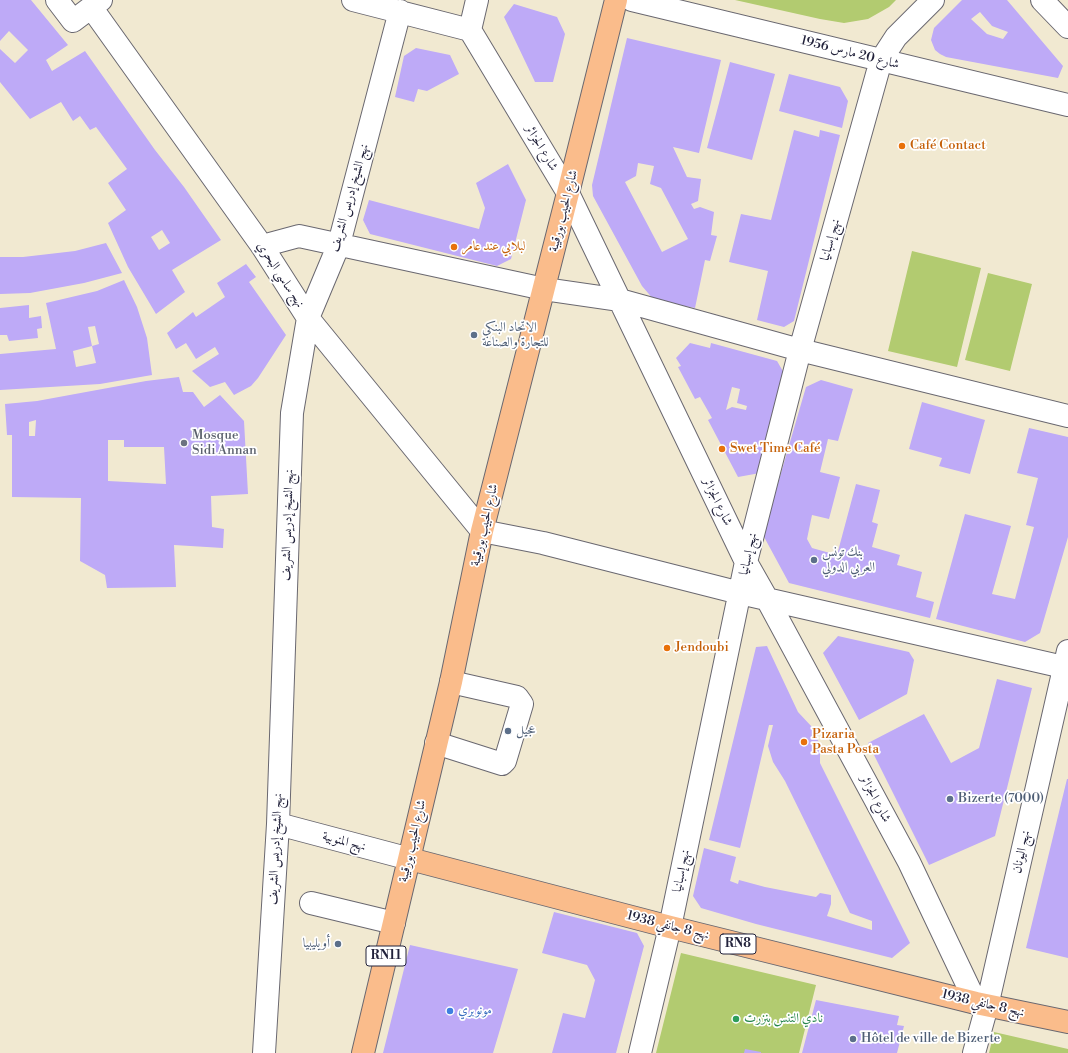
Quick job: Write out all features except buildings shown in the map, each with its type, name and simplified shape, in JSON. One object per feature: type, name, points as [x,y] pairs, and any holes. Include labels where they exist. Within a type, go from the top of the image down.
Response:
[{"type":"main road","name":"شارع الحبيب بورقيبة","points":[[363,1053],[451,682],[482,532],[616,0]]},
{"type":"main road","name":"نهج 8 جانفي 1938","points":[[410,859],[670,927],[982,1004],[1068,1022]]},
{"type":"street","name":"نهج ساسي البحري","points":[[57,0],[73,21],[96,4],[262,246],[308,318],[482,532]]},
{"type":"street","points":[[353,0],[470,30],[477,0]]},
{"type":"street","name":"شارع 20 مارس 1956","points":[[632,0],[1068,105]]},
{"type":"street","name":"نهج إسبانيا","points":[[640,1053],[670,927],[746,562],[800,350],[881,60],[896,37],[933,0]]},
{"type":"street","points":[[1042,0],[1068,27]]},
{"type":"street","name":"نهج الشيخ إدريس الشريف","points":[[264,1053],[278,824],[292,413],[308,318],[339,244],[400,11]]},
{"type":"street","name":"شارع الجزائر","points":[[470,30],[568,193],[746,562],[909,862],[982,1004]]},
{"type":"street","points":[[262,246],[299,236],[544,289],[620,300],[800,350],[1068,416]]},
{"type":"street","points":[[482,532],[543,543],[740,593],[1067,662]]},
{"type":"street","name":"نهج اليونان","points":[[974,1053],[982,1004],[1067,662]]},
{"type":"street","points":[[436,743],[502,764],[505,761],[522,704],[518,697],[451,682]]},
{"type":"street","name":"نهج المنوبية","points":[[278,824],[410,859]]},
{"type":"street","points":[[311,902],[394,922]]},
{"type":"green space","points":[[735,0],[896,0],[889,7],[868,19],[844,23]]},
{"type":"green space","points":[[912,251],[981,268],[957,367],[888,351]]},
{"type":"green space","points":[[988,273],[1032,284],[1010,371],[965,360]]},
{"type":"green space","name":"نادي التنس بنزرت","points":[[681,953],[816,985],[799,1053],[656,1053]]},
{"type":"green space","points":[[994,1032],[1068,1049],[1068,1053],[989,1053]]},
{"type":"place","name":"Café Contact","points":[[902,146]]},
{"type":"place","name":"لبلابي عند عامر","points":[[454,247]]},
{"type":"place","name":"الاتحاد البنكي للتجارة والصناعة","points":[[474,335]]},
{"type":"place","name":"Mosque Sidi Annan","points":[[184,443]]},
{"type":"place","name":"Swet Time Café","points":[[722,449]]},
{"type":"place","name":"بنك تونس العربي الدولي","points":[[814,560]]},
{"type":"place","name":"Jendoubi","points":[[667,648]]},
{"type":"place","name":"عجيل","points":[[508,731]]},
{"type":"place","name":"Pizaria Pasta Posta","points":[[804,742]]},
{"type":"place","name":"Bizerte (7000)","points":[[950,799]]},
{"type":"place","name":"أويليبيا","points":[[338,944]]},
{"type":"place","name":"مونوبري","points":[[450,1011]]},
{"type":"place","name":"نادي التنس بنزرت","points":[[736,1019]]},
{"type":"place","name":"Hôtel de ville de Bizerte","points":[[853,1039]]}]
